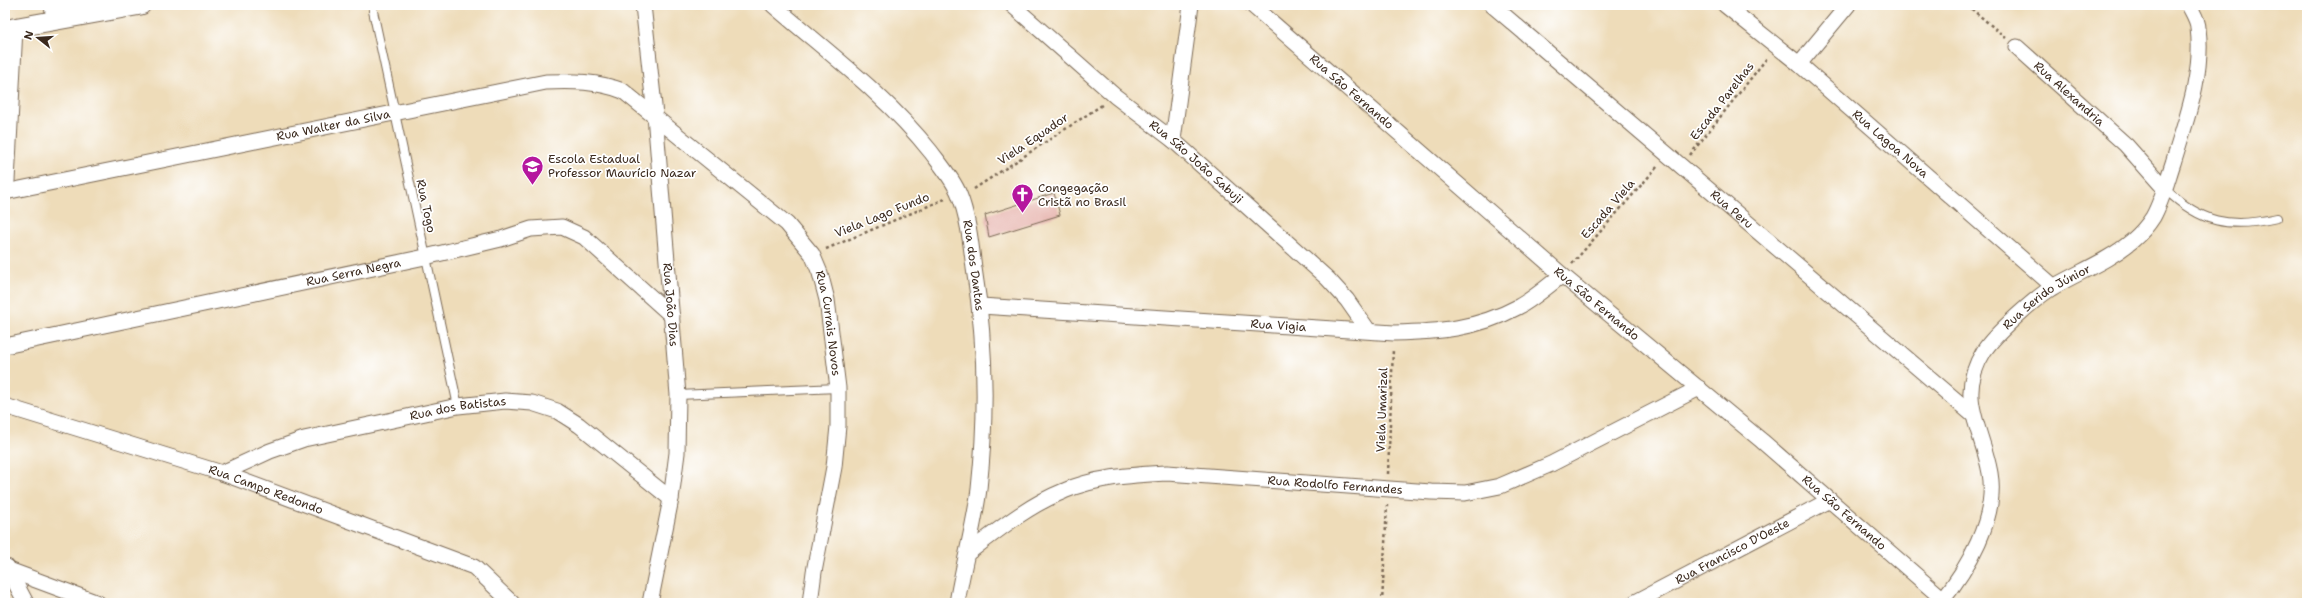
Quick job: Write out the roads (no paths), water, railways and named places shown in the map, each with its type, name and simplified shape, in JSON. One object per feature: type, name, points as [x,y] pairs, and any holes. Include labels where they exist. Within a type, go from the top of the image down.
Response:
[{"type":"street","points":[[5,181],[9,29],[53,13],[141,5]]},
{"type":"street","name":"Rua João Dias","points":[[643,5],[655,115],[678,395],[677,453],[671,500],[650,603]]},
{"type":"street","name":"Rua dos Dantas","points":[[773,5],[884,100],[916,133],[939,162],[959,194],[969,236],[980,306],[984,418],[978,490],[968,552],[957,603]]},
{"type":"street","name":"Rua São João Sabuji","points":[[1012,5],[1115,96],[1173,140],[1328,279],[1347,300],[1368,330]]},
{"type":"street","points":[[1173,140],[1191,5]]},
{"type":"street","name":"Rua São Fernando","points":[[1252,5],[1562,275],[1699,388],[1830,500],[1942,601]]},
{"type":"street","name":"Rua Peru","points":[[1492,5],[1972,414]]},
{"type":"street","name":"Rua Lagoa Nova","points":[[1725,5],[1799,64],[2053,286]]},
{"type":"street","points":[[1799,64],[1848,5]]},
{"type":"street","name":"Rua Serido Júnior","points":[[1942,601],[1972,557],[1984,529],[1990,501],[1990,474],[1972,414],[1970,390],[1973,371],[1985,350],[2002,330],[2053,286],[2110,257],[2133,240],[2153,217],[2165,189],[2190,108],[2199,58],[2198,26],[2189,5]]},
{"type":"street","name":"Rua Alexandria","points":[[2017,47],[2126,145],[2165,189]]},
{"type":"street","name":"Rua Walter da Silva","points":[[5,192],[546,82],[576,80],[607,84],[623,91],[655,115]]},
{"type":"street","name":"Rua Currais Novos","points":[[655,115],[787,224],[812,254],[820,273],[827,300],[838,388],[838,426],[834,467],[814,572],[810,603]]},
{"type":"street","name":"Rua Serra Negra","points":[[5,346],[425,257],[501,239],[531,229],[562,227],[584,237],[672,316]]},
{"type":"street","name":"Rua Vigia","points":[[980,306],[1394,332],[1460,329],[1518,307],[1562,275]]},
{"type":"street","name":"Rua Rodolfo Fernandes","points":[[968,552],[1034,506],[1064,490],[1092,482],[1128,475],[1167,473],[1465,493],[1500,486],[1551,464],[1699,388]]},
{"type":"street","name":"Rua dos Batistas","points":[[222,473],[270,451],[304,439],[458,406],[505,400],[532,403],[557,411],[579,424],[671,500]]},
{"type":"street","name":"Rua Campo Redondo","points":[[5,406],[222,473],[474,567],[508,601]]},
{"type":"street","name":"Rua Francisco D'Oeste","points":[[1634,603],[1830,500]]},
{"type":"street","points":[[7,567],[26,603]]},
{"type":"street","points":[[7,567],[98,603]]},
{"type":"lane","name":"Rua Togo","points":[[373,11],[458,406]]},
{"type":"lane","points":[[2165,189],[2184,206],[2219,222],[2255,223],[2277,218]]},
{"type":"lane","points":[[678,395],[838,388]]},
{"type":"place","name":"Escola Estadual Professor Maurício Nazar","points":[[532,186]]},
{"type":"place","name":"Congegação Cristã no Brasil","points":[[1022,214]]}]
